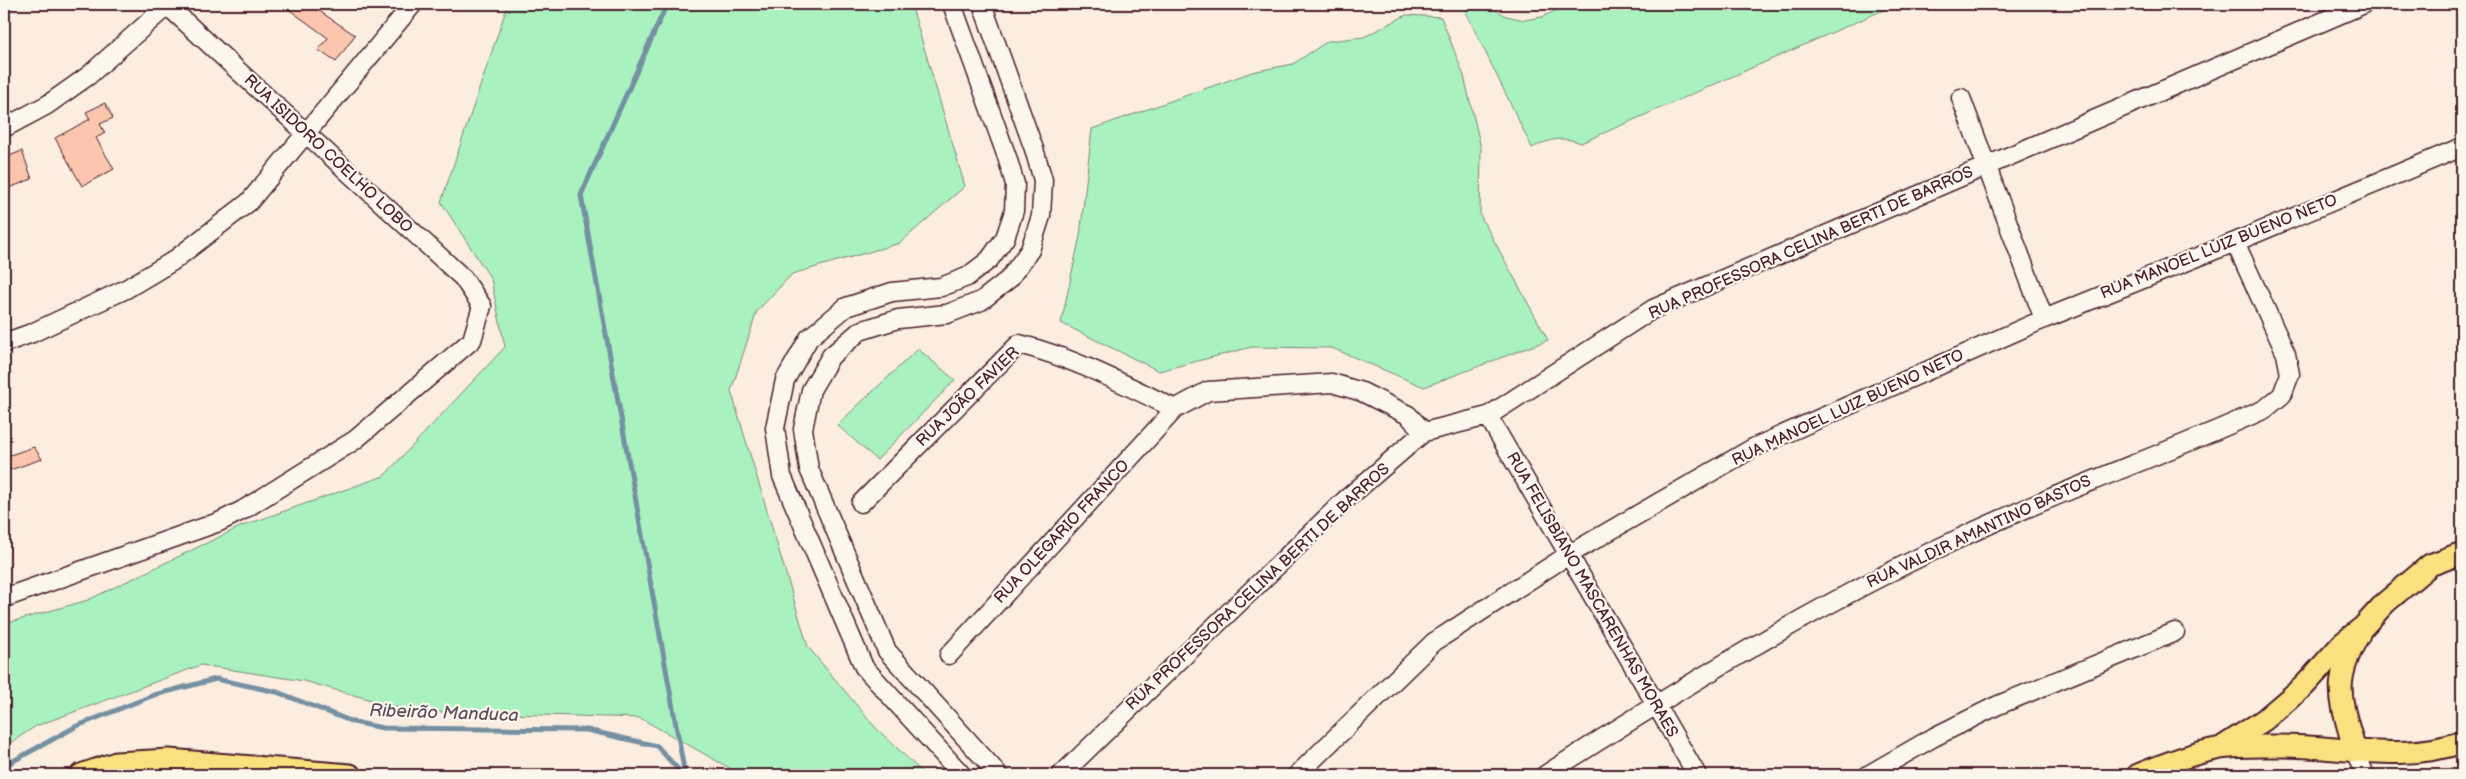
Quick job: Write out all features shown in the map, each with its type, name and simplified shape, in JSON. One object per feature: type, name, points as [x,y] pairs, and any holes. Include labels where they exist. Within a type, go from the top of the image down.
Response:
[{"type":"main road","points":[[2221,748],[2264,720],[2304,686],[2343,643],[2363,627],[2385,603],[2430,565],[2462,553]]},
{"type":"main road","points":[[2355,751],[2340,697],[2341,676],[2353,645],[2363,627]]},
{"type":"main road","points":[[2138,775],[2170,762],[2221,748],[2282,746],[2387,753],[2440,750],[2462,742]]},
{"type":"main road","points":[[82,775],[116,763],[169,760],[350,775]]},
{"type":"street","points":[[4,343],[32,333],[126,289],[173,261],[249,202],[413,4]]},
{"type":"street","points":[[952,4],[1008,157],[1015,184],[1014,211],[1005,238],[989,260],[967,277],[941,287],[892,292],[846,306],[809,338],[784,380],[775,428],[782,476],[864,667],[962,775]]},
{"type":"street","points":[[982,4],[1034,149],[1042,180],[1042,216],[1030,250],[1009,279],[981,301],[947,314],[898,319],[860,331],[831,356],[811,390],[804,429],[809,469],[887,651],[999,775]]},
{"type":"street","name":"RUA PROFESSORA CELINA BERTI DE BARROS","points":[[1061,775],[1344,502],[1424,432],[1488,416],[1653,309],[2364,4]]},
{"type":"street","points":[[4,128],[47,105],[88,76],[169,5]]},
{"type":"street","name":"RUA ISIDORO COELHO LOBO","points":[[4,598],[219,522],[243,510],[355,440],[472,340],[482,306],[463,278],[169,5]]},
{"type":"street","points":[[1961,98],[2044,318]]},
{"type":"street","name":"RUA MANOEL LUIZ BUENO NETO","points":[[1296,775],[1434,642],[1568,555],[1753,448],[2044,318],[2234,242],[2462,147]]},
{"type":"street","name":"RUA VALDIR AMANTINO BASTOS","points":[[1545,775],[1655,704],[1792,623],[1870,581],[1968,534],[2104,475],[2233,423],[2271,404],[2282,394],[2290,374],[2286,354],[2234,242]]},
{"type":"street","name":"RUA JOÃO FAVIER","points":[[861,503],[1019,344],[1042,350],[1099,372],[1175,409]]},
{"type":"street","points":[[1175,409],[1208,391],[1332,383],[1362,392],[1408,415],[1424,432]]},
{"type":"street","name":"RUA OLEGARIO FRANCO","points":[[949,655],[1175,409]]},
{"type":"street","name":"RUA FELISBIANO MASCARENHAS MORAES","points":[[1488,416],[1697,775]]},
{"type":"street","points":[[1868,775],[1934,737],[1996,706],[2175,632]]},
{"type":"street","points":[[887,693],[907,673]]},
{"type":"street","points":[[2355,751],[2365,775]]},
{"type":"green space","points":[[508,4],[911,4],[965,186],[900,243],[792,274],[757,311],[731,391],[808,647],[874,726],[925,775],[742,775],[640,718],[410,711],[304,681],[201,665],[36,726],[4,747],[4,624],[88,600],[242,526],[384,476],[505,347],[491,279],[441,202]]},
{"type":"green space","points":[[1462,4],[1487,4],[1506,16],[1524,20],[1542,17],[1570,4],[1891,4],[1888,8],[1581,143],[1562,139],[1545,142],[1532,148]]},
{"type":"green space","points":[[1406,15],[1441,17],[1464,76],[1481,148],[1480,215],[1548,340],[1424,387],[1332,348],[1252,347],[1159,371],[1061,323],[1080,236],[1092,129],[1252,72],[1293,64],[1328,41],[1364,37]]},
{"type":"green space","points":[[918,349],[955,380],[877,460],[837,425]]},
{"type":"building","points":[[290,4],[309,4],[355,35],[336,62],[318,50],[328,38],[287,8]]},
{"type":"building","points":[[105,103],[113,118],[100,124],[105,133],[96,138],[114,169],[82,186],[55,138],[90,119],[86,112]]},
{"type":"building","points":[[22,151],[32,179],[4,190],[4,158]]},
{"type":"building","points":[[34,447],[42,459],[4,472],[4,457]]},
{"type":"waterway","points":[[667,4],[581,195],[685,775]]},
{"type":"waterway","name":"Ribeirão Manduca","points":[[4,766],[77,726],[154,695],[216,679],[277,692],[353,722],[383,728],[587,730],[657,746],[683,775]]}]
